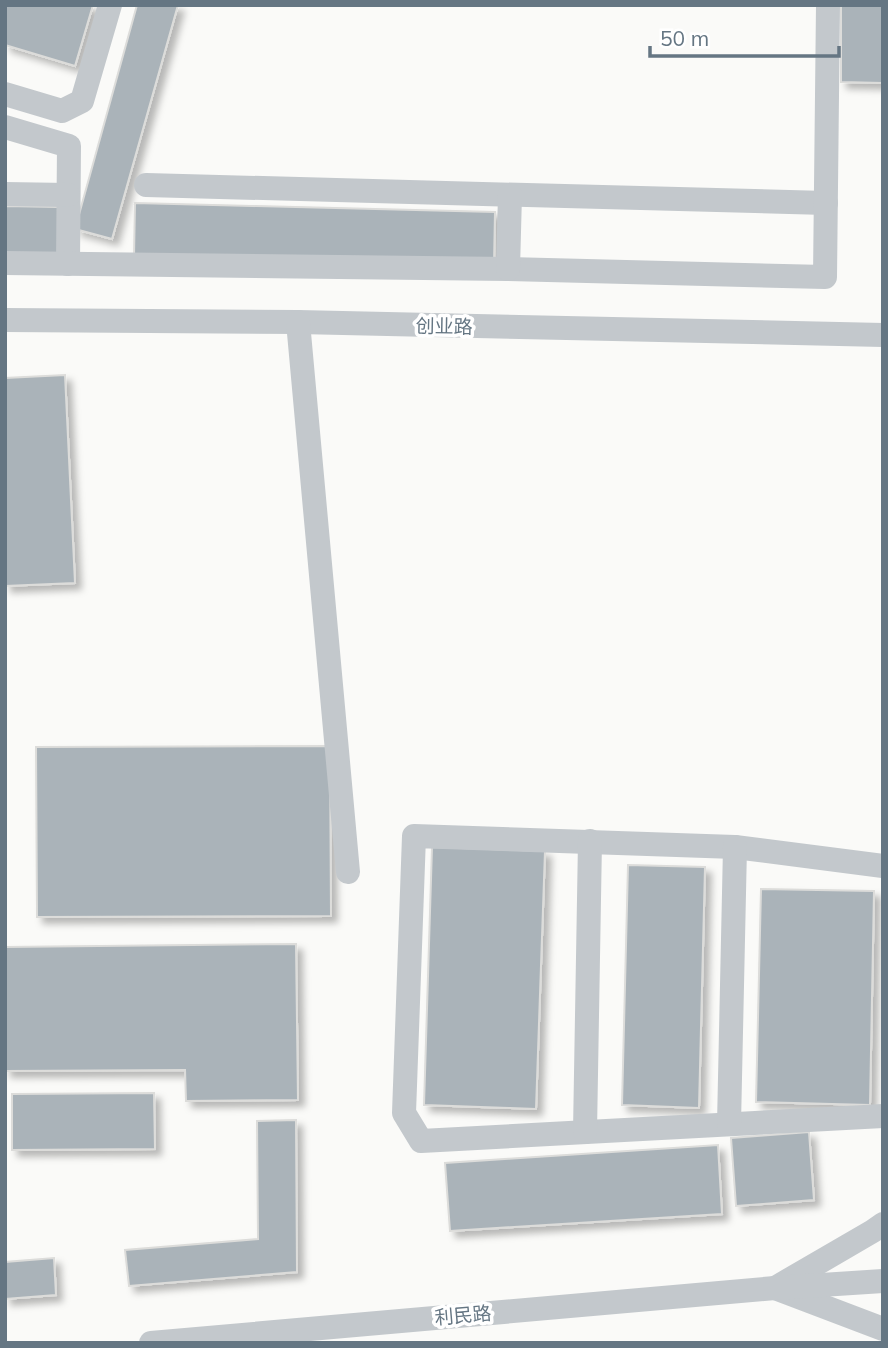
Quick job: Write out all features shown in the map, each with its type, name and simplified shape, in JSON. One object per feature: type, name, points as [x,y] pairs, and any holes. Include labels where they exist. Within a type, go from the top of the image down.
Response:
[{"type":"street","points":[[5,94],[62,111],[82,102],[110,5]]},
{"type":"street","points":[[5,263],[825,277],[828,5]]},
{"type":"street","points":[[5,127],[69,146],[68,264]]},
{"type":"street","points":[[146,185],[826,203]]},
{"type":"street","points":[[5,194],[68,195]]},
{"type":"street","points":[[508,270],[510,195]]},
{"type":"street","name":"创业路","points":[[5,320],[298,322],[883,335]]},
{"type":"street","points":[[298,322],[348,872]]},
{"type":"street","points":[[883,866],[735,847],[414,836],[404,1113],[421,1141],[883,1116]]},
{"type":"street","points":[[585,1132],[590,841]]},
{"type":"street","points":[[729,1124],[735,847]]},
{"type":"street","name":"利民路","points":[[775,1288],[883,1224]]},
{"type":"street","name":"利民路","points":[[151,1343],[775,1288],[883,1281]]},
{"type":"street","name":"利民路","points":[[775,1288],[883,1329]]},
{"type":"building","points":[[5,5],[93,5],[75,66],[5,45]]},
{"type":"building","points":[[137,5],[178,5],[112,239],[75,229]]},
{"type":"building","points":[[841,5],[883,5],[883,83],[841,82]]},
{"type":"building","points":[[135,203],[495,212],[494,265],[134,256]]},
{"type":"building","points":[[5,206],[60,207],[60,257],[5,257]]},
{"type":"building","points":[[65,375],[75,583],[5,586],[5,378]]},
{"type":"building","points":[[330,746],[331,916],[37,917],[36,747]]},
{"type":"building","points":[[432,847],[545,851],[536,1109],[424,1105]]},
{"type":"building","points":[[628,865],[705,867],[699,1108],[622,1105]]},
{"type":"building","points":[[761,889],[874,891],[870,1105],[756,1102]]},
{"type":"building","points":[[296,944],[298,1100],[186,1101],[185,1070],[5,1071],[5,947]]},
{"type":"building","points":[[154,1093],[155,1149],[12,1150],[12,1094]]},
{"type":"building","points":[[296,1120],[297,1272],[129,1286],[125,1250],[258,1239],[257,1121]]},
{"type":"building","points":[[809,1132],[814,1200],[736,1206],[731,1138]]},
{"type":"building","points":[[718,1145],[722,1214],[450,1231],[445,1163]]},
{"type":"building","points":[[54,1258],[56,1295],[5,1299],[5,1262]]}]
